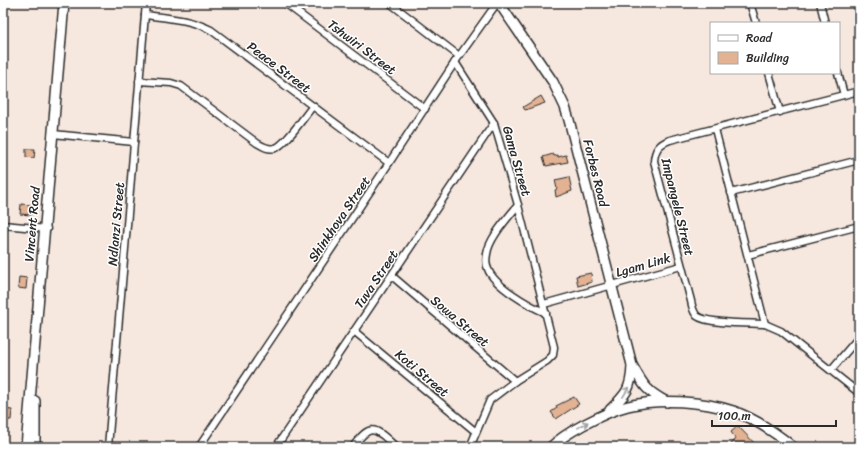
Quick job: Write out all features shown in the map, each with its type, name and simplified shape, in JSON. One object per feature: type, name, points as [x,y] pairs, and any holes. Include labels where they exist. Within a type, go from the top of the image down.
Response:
[{"type":"main road","name":"Vincent Road","points":[[55,134],[64,3]]},
{"type":"main road","name":"Vincent Road","points":[[35,447],[35,384],[55,134],[68,3]]},
{"type":"main road","name":"Forbes Road","points":[[498,3],[553,82],[565,107],[632,365],[632,379],[628,389],[620,400],[607,412]]},
{"type":"main road","name":"Vincent Road","points":[[26,447],[47,229]]},
{"type":"main road","name":"Forbes Road","points":[[632,365],[647,390],[667,402]]},
{"type":"main road","points":[[551,447],[568,434],[607,412],[629,405],[667,402],[706,405],[734,412],[767,428],[793,447]]},
{"type":"street","name":"Ndlanzi Street","points":[[108,447],[146,3]]},
{"type":"street","name":"Tshwiri Street","points":[[285,3],[425,109]]},
{"type":"street","name":"Gama Street","points":[[390,3],[457,59],[494,123],[518,205],[554,343],[553,355],[547,361],[490,400],[486,406],[470,447]]},
{"type":"street","name":"Shinkhova Street","points":[[199,447],[457,59],[498,3]]},
{"type":"street","points":[[750,3],[756,22]]},
{"type":"street","points":[[820,3],[825,22]]},
{"type":"street","name":"Peace Street","points":[[145,15],[190,22],[211,30],[389,163]]},
{"type":"street","points":[[769,74],[780,112]]},
{"type":"street","points":[[838,74],[844,95]]},
{"type":"street","points":[[139,81],[166,82],[181,86],[257,143],[266,148],[272,149],[282,145],[312,106]]},
{"type":"street","name":"Impangele Street","points":[[765,324],[715,322],[698,317],[694,312],[655,170],[654,155],[657,148],[666,142],[859,91]]},
{"type":"street","name":"Tuva Street","points":[[276,447],[494,123]]},
{"type":"street","points":[[714,129],[765,324],[781,331],[859,393]]},
{"type":"street","points":[[55,134],[134,142]]},
{"type":"street","points":[[731,193],[859,160]]},
{"type":"street","name":"Gama Street","points":[[518,205],[493,239],[487,254],[488,269],[492,276],[508,290],[525,302],[546,313]]},
{"type":"street","points":[[3,225],[47,229]]},
{"type":"street","points":[[748,255],[859,226]]},
{"type":"street","name":"Lgam Link","points":[[544,304],[681,266]]},
{"type":"street","name":"Sowa Street","points":[[392,276],[515,382]]},
{"type":"street","name":"Koti Street","points":[[354,331],[476,432]]},
{"type":"street","points":[[831,370],[859,337]]},
{"type":"street","points":[[353,447],[361,435],[366,431],[371,430],[378,432],[396,447]]},
{"type":"building","points":[[541,96],[545,103],[525,110],[523,107]]},
{"type":"building","points":[[26,149],[35,149],[34,158],[26,157]]},
{"type":"building","points":[[553,154],[554,156],[558,155],[558,157],[566,155],[568,162],[546,166],[543,157]]},
{"type":"building","points":[[569,177],[572,191],[556,197],[555,190],[557,189],[555,180]]},
{"type":"building","points":[[21,204],[32,205],[31,215],[20,214]]},
{"type":"building","points":[[591,273],[592,282],[578,286],[576,276]]},
{"type":"building","points":[[19,277],[27,278],[26,289],[18,288]]},
{"type":"building","points":[[574,397],[579,404],[556,419],[551,412],[557,408],[556,406]]},
{"type":"building","points":[[3,409],[12,410],[11,420],[3,420]]},
{"type":"building","points":[[738,426],[758,447],[728,447],[736,439],[731,432]]}]
